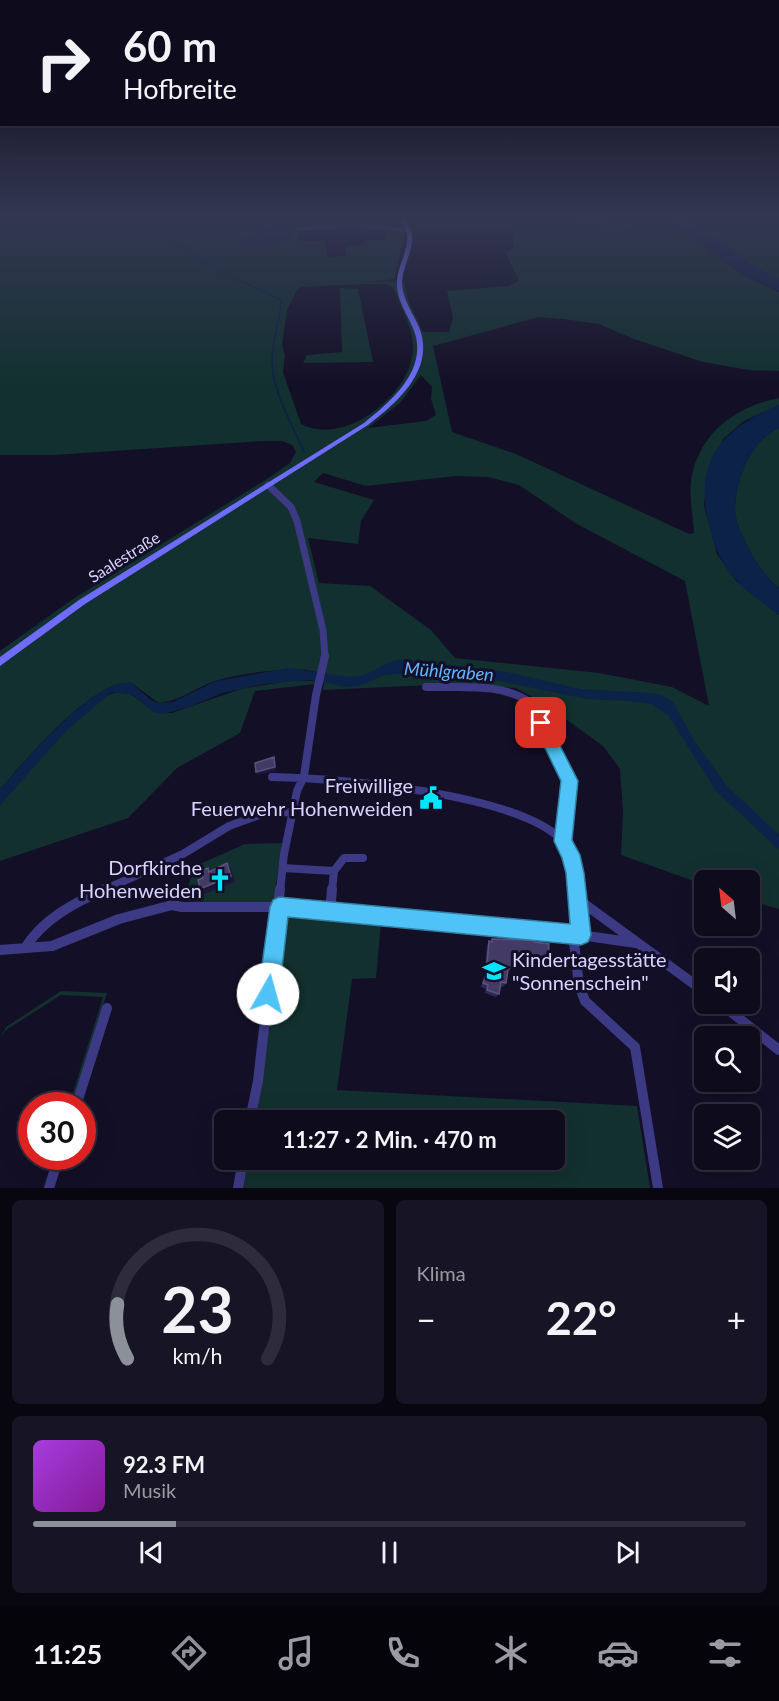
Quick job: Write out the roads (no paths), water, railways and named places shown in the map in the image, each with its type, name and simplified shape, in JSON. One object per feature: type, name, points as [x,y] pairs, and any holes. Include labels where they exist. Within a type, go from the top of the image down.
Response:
[{"type":"street","name":"Saalestraße","points":[[0,662],[82,602],[383,412],[396,400],[412,379],[418,362],[420,343],[402,296],[400,282],[402,274]]},
{"type":"street","points":[[252,1110],[258,1081],[291,812],[303,776],[324,667],[325,648],[323,630],[297,521],[291,507],[268,485]]},
{"type":"street","points":[[426,687],[474,688],[514,694],[525,697],[531,703],[570,781],[563,841]]},
{"type":"street","points":[[272,777],[303,776],[465,800],[521,816],[543,826],[563,841],[571,855],[579,900],[577,934],[579,985],[585,1001],[635,1047],[658,1188]]},
{"type":"street","points":[[25,948],[35,932],[48,920],[99,892],[183,854],[229,826],[265,813],[291,812]]},
{"type":"street","points":[[330,913],[333,871],[344,858],[363,858]]},
{"type":"street","points":[[283,868],[333,871]]},
{"type":"street","points":[[579,900],[694,984]]},
{"type":"street","points":[[0,950],[52,946],[118,919],[172,904],[182,907],[279,907],[577,934],[636,943]]},
{"type":"street","points":[[80,1092],[106,1008]]},
{"type":"street","points":[[734,1014],[779,1050]]},
{"type":"street","points":[[49,1188],[55,1170]]},
{"type":"street","points":[[238,1188],[241,1170]]},
{"type":"water","points":[[743,274],[770,274],[779,279],[779,291]]},
{"type":"water","points":[[779,405],[779,428],[760,442],[746,462],[738,485],[735,509],[739,528],[750,552],[765,574],[779,588],[779,615],[741,585],[723,562],[710,528],[705,505],[705,485],[708,467],[726,437],[741,425]]},
{"type":"water","name":"Mühlgraben","points":[[404,659],[507,672],[581,689],[662,695],[673,702],[695,742],[727,786],[779,835],[779,850],[716,791],[668,715],[651,704],[587,699],[500,681],[411,673],[384,675],[362,685],[347,687],[311,680],[265,684],[222,693],[189,707],[163,714],[153,712],[133,695],[112,692],[67,730],[0,805],[0,789],[43,742],[80,707],[116,685],[131,683],[151,700],[159,703],[173,702],[216,681],[289,668],[349,677],[364,675],[392,661]]},
{"type":"waterway","points":[[227,274],[281,300],[272,352],[273,372],[279,396],[304,452]]},
{"type":"place","name":"Freiwillige Feuerwehr Hohenweiden","points":[[431,798]]},
{"type":"place","name":"Dorfkirche Hohenweiden","points":[[220,880]]},
{"type":"place","name":"Kindertagesstätte \"Sonnenschein\"","points":[[494,971]]}]
